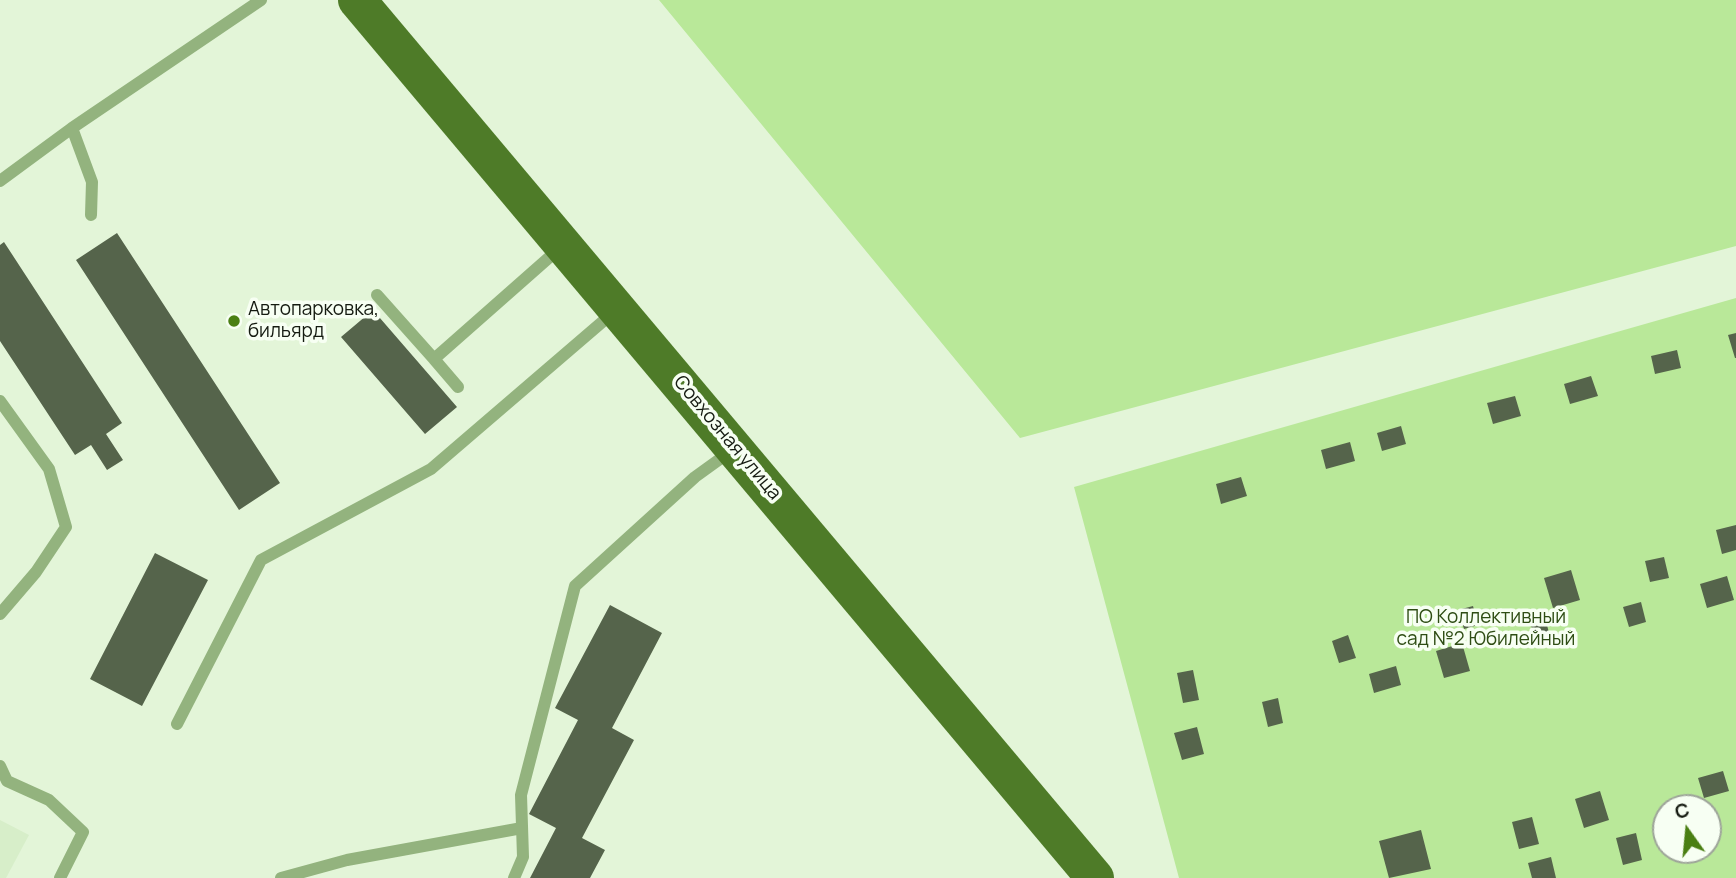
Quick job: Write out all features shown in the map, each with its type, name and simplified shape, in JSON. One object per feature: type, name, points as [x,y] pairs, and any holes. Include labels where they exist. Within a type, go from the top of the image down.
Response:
[{"type":"main road","name":"Совхозная улица","points":[[357,0],[1095,878]]},
{"type":"lane","points":[[0,181],[72,128],[261,0]]},
{"type":"lane","points":[[72,128],[92,182],[91,215]]},
{"type":"lane","points":[[433,359],[564,244]]},
{"type":"lane","points":[[377,295],[458,387]]},
{"type":"lane","points":[[177,724],[261,560],[431,469],[618,309]]},
{"type":"lane","points":[[0,401],[49,469],[66,527],[36,572],[0,614]]},
{"type":"lane","points":[[514,878],[523,858],[522,795],[575,586],[695,477],[735,448]]},
{"type":"lane","points":[[0,766],[8,781],[49,800],[83,832],[60,878]]},
{"type":"lane","points":[[281,878],[347,860],[522,828]]},
{"type":"shaded area","points":[[0,820],[29,835],[6,878],[0,878]]},
{"type":"green space","points":[[659,0],[1736,0],[1736,246],[1020,438]]},
{"type":"green space","name":"ПО Коллективный сад №2 Юбилейный","points":[[1736,298],[1736,878],[1179,878],[1074,487]]},
{"type":"building","points":[[117,233],[280,483],[239,510],[76,260]]},
{"type":"building","points":[[4,242],[122,423],[106,434],[123,460],[107,470],[91,445],[75,455],[0,341],[0,245]]},
{"type":"building","points":[[373,310],[457,407],[425,434],[341,337]]},
{"type":"building","points":[[1736,333],[1736,358],[1735,358],[1728,335]]},
{"type":"building","points":[[1677,350],[1681,368],[1655,374],[1651,356]]},
{"type":"building","points":[[1591,376],[1598,396],[1570,404],[1564,384]]},
{"type":"building","points":[[1515,396],[1521,416],[1493,424],[1487,403]]},
{"type":"building","points":[[1401,426],[1406,444],[1382,451],[1377,433]]},
{"type":"building","points":[[1350,442],[1355,461],[1326,469],[1321,450]]},
{"type":"building","points":[[1241,477],[1247,496],[1221,504],[1216,484]]},
{"type":"building","points":[[1736,525],[1736,550],[1722,554],[1716,530]]},
{"type":"building","points":[[155,553],[208,580],[142,706],[90,679]]},
{"type":"building","points":[[1664,557],[1669,578],[1650,582],[1645,561]]},
{"type":"building","points":[[1571,570],[1580,600],[1553,608],[1544,578]]},
{"type":"building","points":[[1727,576],[1734,600],[1707,608],[1700,584]]},
{"type":"building","points":[[1641,602],[1646,622],[1629,627],[1623,607]]},
{"type":"building","points":[[610,605],[662,633],[612,728],[634,740],[582,838],[605,850],[590,878],[530,878],[556,828],[529,814],[578,720],[555,708]]},
{"type":"building","points":[[1473,606],[1478,625],[1464,629],[1458,610]]},
{"type":"building","points":[[1546,621],[1550,637],[1535,641],[1531,625]]},
{"type":"building","points":[[1348,635],[1356,658],[1339,663],[1332,641]]},
{"type":"building","points":[[1462,643],[1470,671],[1444,678],[1436,651]]},
{"type":"building","points":[[1396,666],[1401,685],[1374,693],[1369,674]]},
{"type":"building","points":[[1193,670],[1199,700],[1183,703],[1177,673]]},
{"type":"building","points":[[1278,698],[1283,723],[1268,727],[1262,702]]},
{"type":"building","points":[[1197,727],[1204,754],[1182,760],[1174,733]]},
{"type":"building","points":[[1723,771],[1729,791],[1703,794],[1698,778]]},
{"type":"building","points":[[1600,791],[1609,820],[1584,828],[1575,799]]},
{"type":"building","points":[[1532,817],[1539,844],[1519,849],[1512,822]]},
{"type":"building","points":[[1421,830],[1431,869],[1389,878],[1379,841]]},
{"type":"building","points":[[1636,833],[1642,860],[1623,865],[1616,838]]},
{"type":"building","points":[[1551,857],[1556,878],[1532,878],[1528,863]]},
{"type":"place","name":"Автопарковка, бильярд","points":[[234,321]]}]
